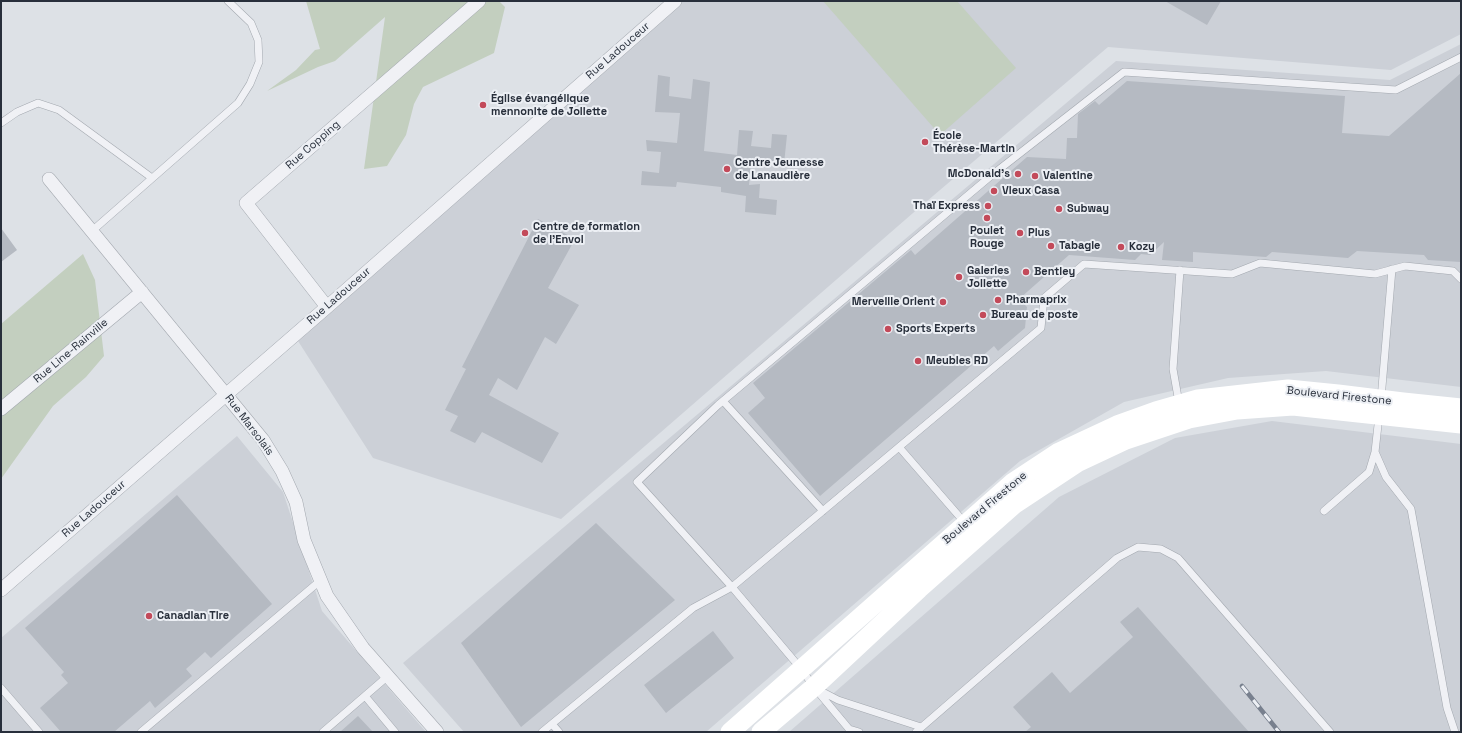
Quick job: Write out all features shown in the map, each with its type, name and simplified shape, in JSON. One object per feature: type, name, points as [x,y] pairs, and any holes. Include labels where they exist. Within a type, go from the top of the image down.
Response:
[{"type":"main road","name":"Boulevard Firestone","points":[[730,732],[1012,483],[1059,452],[1117,425],[1182,412],[1292,406],[1461,408]]},
{"type":"main road","name":"Boulevard Firestone","points":[[1380,407],[1461,424]]},
{"type":"main road","name":"Boulevard Firestone","points":[[761,732],[814,687],[919,589],[1015,504],[1078,463],[1182,412]]},
{"type":"street","name":"Rue Copping","points":[[328,307],[246,203],[480,1]]},
{"type":"street","name":"Rue Ladouceur","points":[[1,590],[328,307],[675,1]]},
{"type":"street","name":"Rue Marsolais","points":[[49,179],[263,440],[282,471],[296,502],[304,540],[327,596],[363,648],[388,676],[425,726],[436,732]]},
{"type":"street","name":"Rue Line-Rainville","points":[[1,409],[142,292]]},
{"type":"lane","points":[[92,231],[238,103],[250,84],[259,62],[258,40],[251,23],[228,1]]},
{"type":"lane","points":[[859,732],[849,729],[814,687],[802,670],[732,587],[638,482],[724,400],[992,175],[1124,72],[1396,90],[1461,57]]},
{"type":"lane","points":[[1,123],[17,112],[38,103],[59,110],[152,178]]},
{"type":"lane","points":[[542,732],[693,608],[732,587],[1041,328],[1044,298],[1084,264],[1232,274],[1260,263],[1375,274],[1405,266],[1453,271],[1461,279]]},
{"type":"lane","points":[[1180,270],[1173,369],[1182,412]]},
{"type":"lane","points":[[1324,511],[1369,472],[1375,452],[1392,270]]},
{"type":"lane","points":[[724,400],[823,511]]},
{"type":"lane","points":[[899,447],[965,523]]},
{"type":"lane","points":[[1375,452],[1386,477],[1411,509],[1447,708],[1455,732]]},
{"type":"lane","points":[[814,687],[838,700],[918,730],[1117,558],[1138,547],[1161,549],[1178,558],[1330,732]]},
{"type":"lane","points":[[141,732],[321,580]]},
{"type":"lane","points":[[323,732],[388,676]]},
{"type":"lane","points":[[1,688],[39,732]]},
{"type":"lane","points":[[365,696],[395,732]]},
{"type":"lane","points":[[552,724],[559,732]]},
{"type":"shaded area","points":[[682,1],[1461,1],[1461,34],[1391,70],[1108,47],[913,213],[561,519],[373,458],[298,341]]},
{"type":"shaded area","points":[[1461,44],[1461,387],[1326,371],[1228,378],[1124,402],[1020,461],[706,732],[464,732],[403,663],[1116,61],[1390,80]]},
{"type":"shaded area","points":[[1272,421],[1461,444],[1461,732],[789,732],[1059,497],[1175,438]]},
{"type":"shaded area","points":[[237,436],[283,492],[322,611],[426,732],[1,732],[1,638]]},
{"type":"green space","points":[[306,1],[499,1],[505,7],[494,53],[423,87],[414,104],[406,135],[387,166],[364,169],[385,17],[335,61],[318,67],[267,91],[296,70],[315,50],[320,49]]},
{"type":"green space","points":[[823,1],[957,1],[1016,68],[940,135]]},
{"type":"green space","points":[[83,254],[95,280],[104,356],[86,377],[53,406],[1,479],[1,324]]},
{"type":"building","points":[[1165,1],[1221,1],[1207,25]]},
{"type":"building","name":"Galeries Joliette","points":[[1461,73],[1461,262],[1428,260],[1424,255],[1357,251],[1348,258],[1272,252],[1266,257],[1193,252],[1193,262],[1162,260],[1164,242],[1150,255],[1141,254],[1135,260],[1069,255],[1019,299],[1027,307],[1025,328],[998,351],[994,346],[820,496],[748,413],[765,398],[753,383],[911,250],[915,255],[1027,157],[1066,159],[1067,138],[1077,138],[1078,114],[1095,101],[1099,105],[1127,81],[1345,96],[1342,133],[1389,136]]},
{"type":"building","points":[[658,75],[670,77],[669,96],[691,99],[693,79],[710,82],[704,151],[737,155],[739,130],[753,131],[751,146],[771,148],[772,134],[787,135],[784,164],[751,161],[749,185],[760,184],[759,198],[777,200],[776,215],[745,212],[746,196],[721,192],[721,187],[677,182],[676,187],[641,185],[642,171],[659,173],[661,152],[647,151],[646,140],[677,143],[680,113],[655,112]]},
{"type":"building","points":[[538,219],[575,239],[548,288],[579,305],[556,344],[545,337],[517,390],[498,378],[489,395],[559,433],[542,463],[482,432],[475,443],[450,431],[458,416],[445,410],[466,369],[462,367]]},
{"type":"building","points":[[1,228],[17,250],[1,262]]},
{"type":"building","name":"Canadian Tire","points":[[177,495],[272,604],[211,658],[205,652],[186,669],[192,676],[155,708],[150,701],[114,732],[61,732],[40,708],[68,683],[61,675],[64,672],[25,628]]},
{"type":"building","points":[[596,523],[675,600],[521,727],[461,643]]},
{"type":"building","points":[[1138,607],[1249,732],[1025,732],[1031,727],[1013,707],[1052,672],[1070,693],[1133,637],[1120,622]]},
{"type":"building","points":[[713,631],[734,658],[666,713],[644,685]]},
{"type":"building","points":[[358,716],[373,732],[340,732]]},
{"type":"railway","points":[[1242,686],[1279,732]]},
{"type":"place","name":"Église évangélique mennonite de Joliette","points":[[483,105]]},
{"type":"place","name":"École Thérèse-Martin","points":[[925,142]]},
{"type":"place","name":"Centre Jeunesse de Lanaudière","points":[[727,169]]},
{"type":"place","name":"McDonald's","points":[[1018,174]]},
{"type":"place","name":"Valentine","points":[[1035,176]]},
{"type":"place","name":"Vieux Casa","points":[[994,191]]},
{"type":"place","name":"Thaï Express","points":[[988,206]]},
{"type":"place","name":"Subway","points":[[1059,209]]},
{"type":"place","name":"Poulet Rouge","points":[[987,218]]},
{"type":"place","name":"Centre de formation de l'Envol","points":[[525,233]]},
{"type":"place","name":"Plus","points":[[1020,233]]},
{"type":"place","name":"Tabagie","points":[[1051,246]]},
{"type":"place","name":"Kozy","points":[[1121,247]]},
{"type":"place","name":"Bentley","points":[[1026,272]]},
{"type":"place","name":"Galeries Joliette","points":[[959,277]]},
{"type":"place","name":"Pharmaprix","points":[[998,300]]},
{"type":"place","name":"Merveille Orient","points":[[943,302]]},
{"type":"place","name":"Bureau de poste","points":[[983,315]]},
{"type":"place","name":"Sports Experts","points":[[888,329]]},
{"type":"place","name":"Meubles RD","points":[[918,361]]},
{"type":"place","name":"Canadian Tire","points":[[149,616]]}]
